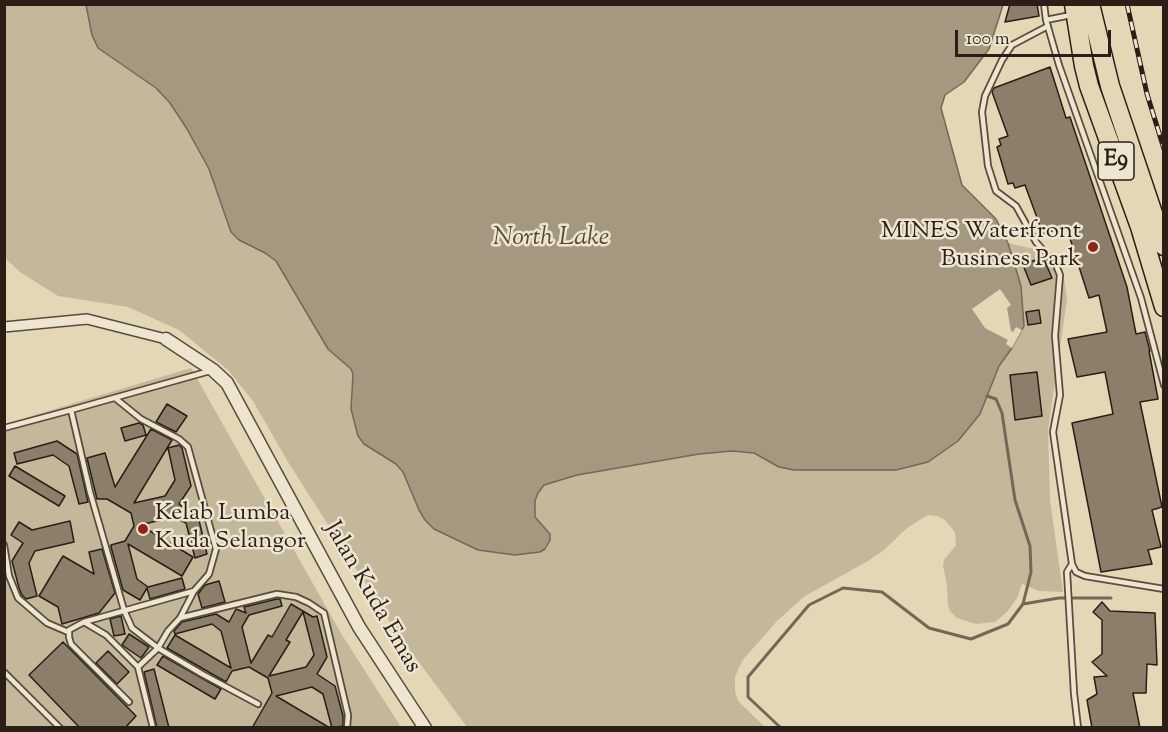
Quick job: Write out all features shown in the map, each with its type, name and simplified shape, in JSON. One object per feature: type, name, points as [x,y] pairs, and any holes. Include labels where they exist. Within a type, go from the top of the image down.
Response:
[{"type":"highway","name":"E9","points":[[1080,8],[1110,86],[1164,246]]},
{"type":"highway","name":"E9","points":[[1080,8],[1083,66],[1140,227],[1164,307]]},
{"type":"street","name":"Jalan Kuda Emas","points":[[4,327],[87,319],[166,339],[213,370],[227,383],[359,627],[425,727]]},
{"type":"lane","points":[[1044,4],[1059,65],[1141,298],[1164,385]]},
{"type":"lane","points":[[1080,8],[1047,23],[1012,45],[993,77],[985,96],[982,112],[986,156],[996,191],[1016,206],[1036,242],[1056,265],[1060,275],[1055,336],[1060,395],[1053,432],[1072,564],[1076,572],[1085,576],[1164,589]]},
{"type":"lane","points":[[4,428],[213,370]]},
{"type":"lane","points":[[114,398],[188,447],[216,549],[209,574],[194,591],[180,618],[168,631],[158,648],[138,667]]},
{"type":"lane","points":[[71,410],[90,492],[124,610],[132,628],[158,648],[258,704]]},
{"type":"lane","points":[[4,545],[9,576],[18,598],[47,623],[68,633]]},
{"type":"lane","points":[[1072,564],[1067,572],[1068,603],[1078,728]]},
{"type":"lane","points":[[129,702],[71,644],[68,633],[72,627],[84,622],[194,591]]},
{"type":"lane","points":[[180,618],[277,594],[296,597],[309,603],[324,614],[348,715],[347,728]]},
{"type":"lane","points":[[84,622],[106,635],[138,667],[153,728]]},
{"type":"lane","points":[[4,672],[60,728]]},
{"type":"shaded area","points":[[5,5],[86,5],[92,35],[98,48],[156,88],[170,103],[209,169],[231,232],[250,247],[266,253],[276,261],[328,349],[351,369],[353,374],[351,395],[358,436],[364,444],[396,464],[403,472],[415,502],[434,529],[464,544],[545,549],[550,540],[547,530],[535,517],[535,501],[538,493],[544,485],[577,475],[699,454],[732,451],[754,453],[779,467],[928,462],[958,441],[980,414],[999,366],[1013,348],[1024,326],[1021,286],[1008,243],[1043,251],[1056,261],[1064,279],[1067,299],[1048,430],[1050,500],[1063,592],[1039,591],[1022,584],[1017,598],[1007,612],[995,622],[976,624],[957,618],[948,605],[943,566],[944,560],[956,545],[955,532],[945,520],[928,515],[907,528],[884,550],[868,561],[805,596],[777,621],[742,661],[735,677],[738,701],[765,727],[467,727],[395,630],[288,462],[253,401],[228,370],[179,330],[128,307],[58,296],[20,272],[5,258]]},
{"type":"shaded area","name":"Kelab Lumba Kuda Selangor","points":[[191,368],[342,635],[401,727],[5,728],[5,424]]},
{"type":"water","name":"North Lake","points":[[86,5],[1003,5],[989,49],[964,82],[945,95],[941,108],[962,185],[996,219],[1008,243],[1021,286],[1024,326],[999,366],[980,414],[958,441],[928,462],[896,470],[794,470],[779,467],[754,453],[732,451],[699,454],[577,475],[544,485],[538,493],[535,501],[535,517],[550,534],[550,540],[545,549],[540,552],[515,555],[478,550],[434,529],[419,510],[403,472],[396,464],[364,444],[358,436],[351,409],[353,374],[351,369],[328,349],[276,261],[239,240],[231,232],[209,169],[187,129],[170,103],[156,88],[98,48],[92,35]]},
{"type":"pier","points":[[1000,289],[1011,305],[1007,308],[1011,331],[1013,332],[1016,327],[1022,330],[1012,348],[1006,344],[1008,340],[985,328],[972,309]]},
{"type":"building","points":[[1010,4],[1037,4],[1039,16],[1005,22]]},
{"type":"building","name":"MINES Waterfront Business Park","points":[[1050,67],[1066,118],[1070,117],[1127,287],[1136,334],[1145,332],[1158,399],[1140,402],[1162,507],[1152,510],[1161,547],[1148,550],[1152,564],[1101,572],[1072,423],[1113,414],[1105,372],[1077,377],[1068,339],[1107,332],[1099,295],[1089,298],[1066,226],[1043,234],[1025,185],[1015,188],[1013,183],[1008,184],[997,147],[1001,145],[999,139],[1008,136],[992,92],[994,88]]},
{"type":"building","points":[[1043,257],[1052,278],[1031,285],[1023,265]]},
{"type":"building","points":[[1039,310],[1041,323],[1028,325],[1026,312]]},
{"type":"building","points":[[1037,372],[1042,416],[1015,420],[1010,375]]},
{"type":"building","points":[[167,404],[187,416],[176,432],[156,422]]},
{"type":"building","points":[[139,423],[143,425],[146,435],[125,441],[121,428]]},
{"type":"building","points":[[151,429],[172,440],[134,503],[165,496],[175,480],[168,448],[179,445],[182,448],[191,486],[179,504],[198,516],[207,554],[195,558],[186,523],[174,517],[140,525],[193,557],[182,576],[128,544],[137,579],[148,587],[182,578],[185,589],[150,599],[147,588],[140,600],[123,590],[111,547],[111,545],[125,541],[134,526],[131,513],[107,499],[97,499],[87,458],[105,453],[115,487]]},
{"type":"building","points":[[57,441],[77,454],[88,502],[79,504],[69,466],[53,455],[17,464],[14,453]]},
{"type":"building","points":[[15,466],[65,496],[59,506],[9,476]]},
{"type":"building","points":[[70,521],[74,542],[35,551],[29,563],[37,596],[26,599],[19,588],[12,561],[23,543],[11,535],[19,522],[32,530]]},
{"type":"building","points":[[102,549],[115,593],[99,613],[62,624],[58,607],[39,596],[63,556],[94,574],[89,552]]},
{"type":"building","points":[[219,581],[225,602],[202,608],[198,594],[205,585]]},
{"type":"building","points":[[277,599],[280,599],[282,606],[249,615],[242,627],[251,663],[268,635],[272,637],[291,604],[313,617],[317,616],[327,657],[317,674],[335,686],[343,716],[343,726],[332,728],[323,694],[312,687],[276,696],[330,728],[252,728],[272,693],[268,678],[249,667],[232,671],[226,682],[167,648],[175,635],[231,668],[221,631],[212,624],[175,634],[174,631],[182,622],[216,614],[229,622],[236,609],[246,613],[244,607]],"holes":[[[303,612],[314,655],[306,667],[269,676],[290,642],[286,640]]]},
{"type":"building","points":[[1102,602],[1110,611],[1155,613],[1157,665],[1147,664],[1146,693],[1133,693],[1140,728],[1092,728],[1087,700],[1097,694],[1094,677],[1107,676],[1092,662],[1102,654],[1102,620],[1093,612]]},
{"type":"building","points":[[121,616],[125,634],[114,636],[110,619]]},
{"type":"building","points":[[129,634],[149,647],[141,658],[122,645]]},
{"type":"building","points":[[63,642],[136,716],[125,728],[80,728],[29,675]]},
{"type":"building","points":[[108,651],[129,672],[117,684],[96,663]]},
{"type":"building","points":[[163,656],[221,689],[215,699],[157,665]]},
{"type":"building","points":[[154,669],[169,728],[157,728],[144,672]]},
{"type":"waterway","points":[[781,728],[748,697],[748,677],[809,605],[843,588],[882,592],[929,628],[971,639],[1008,624],[1023,604],[1031,572],[1030,546],[1015,500],[1002,413],[996,399],[987,396]]},
{"type":"waterway","points":[[1023,604],[1059,598],[1111,598]]},
{"type":"railway","points":[[1127,4],[1147,94],[1164,149]]},
{"type":"place","name":"MINES Waterfront Business Park","points":[[1093,247]]},
{"type":"place","name":"Kelab Lumba Kuda Selangor","points":[[143,529]]}]
